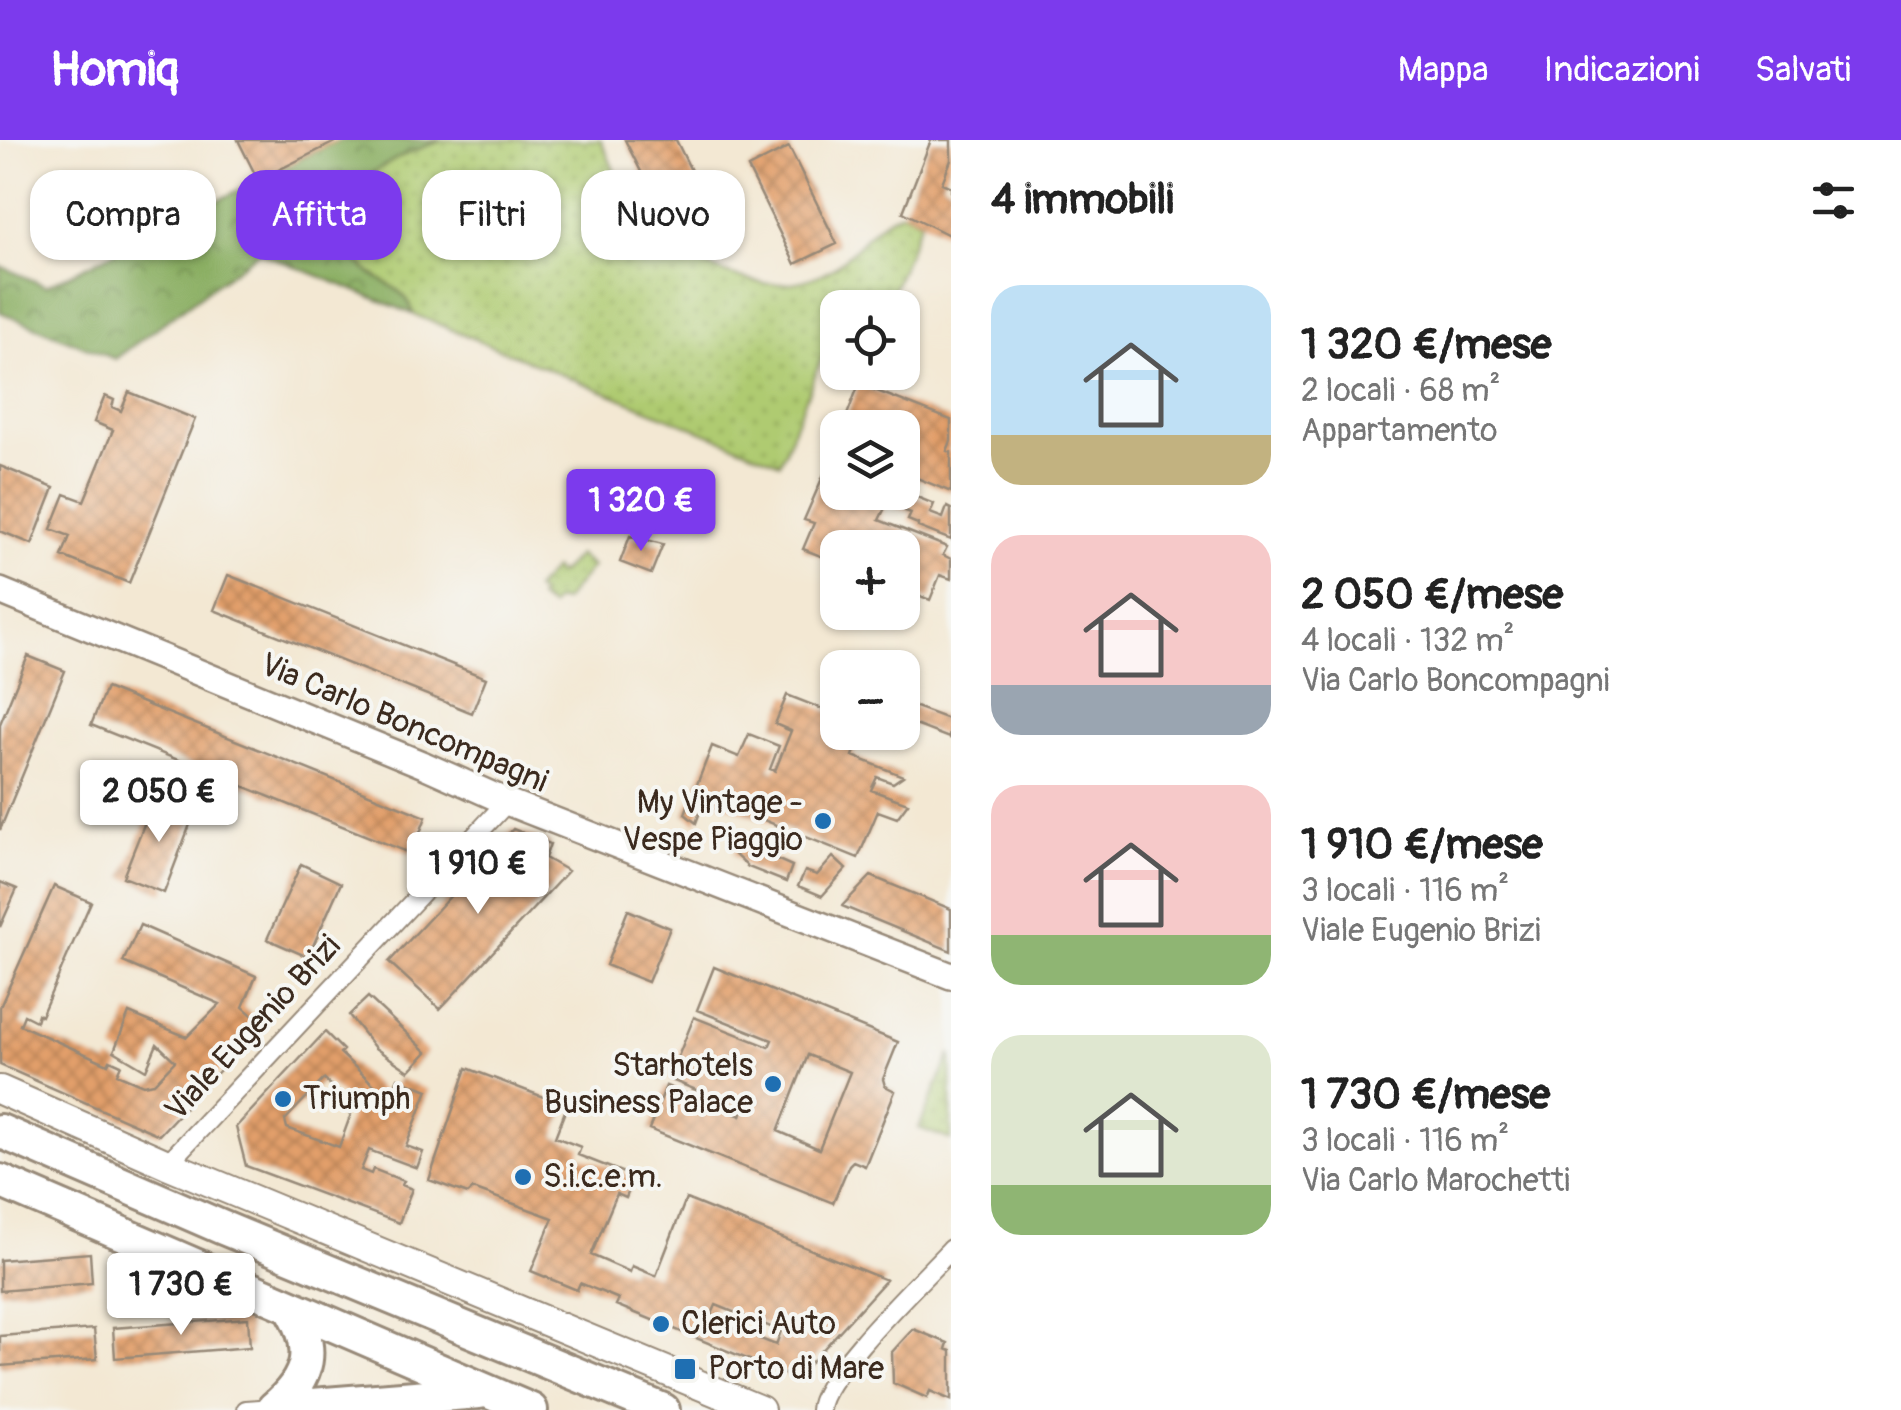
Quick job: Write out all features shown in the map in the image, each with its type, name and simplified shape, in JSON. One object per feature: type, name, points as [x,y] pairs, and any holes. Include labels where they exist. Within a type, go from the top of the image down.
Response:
[{"type":"highway","points":[[0,1131],[188,1214],[663,1410]]},
{"type":"highway","points":[[0,1181],[531,1410]]},
{"type":"highway","points":[[260,1409],[292,1392],[306,1363],[305,1335],[291,1307]]},
{"type":"highway","points":[[260,1409],[486,1392]]},
{"type":"main road","points":[[0,1090],[167,1164],[760,1410]]},
{"type":"street","name":"Via Carlo Boncompagni","points":[[0,592],[424,764],[507,802],[951,976]]},
{"type":"street","name":"Viale Eugenio Brizi","points":[[167,1164],[507,802]]},
{"type":"street","points":[[820,1410],[820,1402],[834,1376],[951,1249]]},
{"type":"green space","points":[[339,140],[444,140],[378,170],[279,170]]},
{"type":"green space","points":[[444,140],[601,140],[614,170],[581,170],[581,260],[694,260],[748,280],[780,284],[813,278],[831,269],[892,216],[903,212],[921,221],[893,290],[820,290],[820,363],[780,463],[413,314],[400,292],[358,260],[402,260],[402,170],[376,170]]},
{"type":"green space","points":[[236,191],[236,260],[248,260],[115,359],[0,312],[0,266],[46,286],[98,260],[216,260],[216,201]]},
{"type":"green space","points":[[279,260],[357,260],[406,298],[413,314]]},
{"type":"green space","points":[[578,555],[592,567],[564,601],[555,601],[550,607],[538,598],[541,594],[535,590],[553,569],[559,574]]},
{"type":"green space","points":[[951,1053],[951,1140],[919,1128]]},
{"type":"building","points":[[238,140],[339,140],[278,170],[253,170]]},
{"type":"building","points":[[625,140],[676,140],[691,170],[640,170]]},
{"type":"building","points":[[931,140],[951,140],[951,160],[942,183],[951,187],[951,236],[903,212]]},
{"type":"building","points":[[789,147],[837,244],[795,264],[748,168]]},
{"type":"building","points":[[857,390],[874,390],[951,420],[947,451],[951,452],[951,492],[920,479],[920,410],[849,410]]},
{"type":"building","points":[[129,392],[195,419],[129,583],[62,556],[70,536],[51,529],[65,494],[84,501],[113,430],[94,422],[105,396],[114,400],[112,407],[121,411]]},
{"type":"building","points":[[0,466],[54,488],[32,544],[0,531]]},
{"type":"building","points":[[820,483],[820,510],[884,510],[879,520],[904,530],[820,530],[820,556],[803,549],[814,523],[804,520]]},
{"type":"building","points":[[920,498],[934,504],[930,513],[943,518],[947,507],[951,509],[951,540],[918,527],[908,520],[911,513],[903,510],[920,510]]},
{"type":"building","points":[[630,536],[663,544],[651,574],[620,562]]},
{"type":"building","points":[[920,536],[947,547],[943,555],[951,559],[951,579],[940,575],[930,600],[920,596]]},
{"type":"building","points":[[228,575],[486,678],[472,713],[214,610]]},
{"type":"building","points":[[28,656],[65,671],[0,830],[0,724]]},
{"type":"building","points":[[106,688],[426,817],[412,854],[91,725]]},
{"type":"building","points":[[787,695],[820,708],[820,750],[855,750],[853,756],[903,776],[893,783],[877,777],[871,790],[908,803],[897,818],[878,811],[858,858],[694,792],[712,746],[739,757],[749,734],[779,746],[770,769],[775,771],[791,731],[775,724]]},
{"type":"building","points":[[920,709],[951,720],[949,738],[920,727]]},
{"type":"building","points":[[155,797],[194,814],[164,893],[123,877]]},
{"type":"building","points":[[690,800],[703,804],[696,823],[685,814]]},
{"type":"building","points":[[513,829],[550,844],[545,858],[568,871],[440,1009],[389,962]]},
{"type":"building","points":[[740,843],[792,866],[786,882],[748,867],[733,853]]},
{"type":"building","points":[[833,857],[846,869],[822,896],[798,886],[805,871],[817,875]]},
{"type":"building","points":[[301,864],[341,883],[308,957],[267,939]]},
{"type":"building","points":[[871,876],[951,909],[951,951],[842,906]]},
{"type":"building","points":[[0,882],[17,889],[0,927]]},
{"type":"building","points":[[54,886],[91,902],[41,1016],[38,1014],[36,1021],[24,1015],[20,1025],[108,1064],[110,1060],[121,1065],[117,1074],[143,1085],[154,1083],[175,1061],[157,1044],[146,1070],[114,1051],[129,1013],[187,1037],[220,1004],[123,962],[140,925],[256,976],[243,1007],[258,1020],[216,1065],[221,1069],[159,1135],[0,1065],[0,1007]]},
{"type":"building","points":[[628,910],[670,928],[648,982],[606,965]]},
{"type":"building","points":[[714,967],[898,1042],[883,1079],[885,1086],[895,1091],[865,1166],[853,1161],[849,1165],[833,1203],[649,1129],[666,1086],[741,1116],[743,1109],[669,1079],[694,1017],[769,1047],[772,1040],[697,1010]],"holes":[[[808,1055],[850,1072],[819,1149],[778,1131]]]},
{"type":"building","points":[[368,997],[427,1052],[409,1071],[375,1048],[349,1015]]},
{"type":"building","points":[[325,1032],[343,1050],[340,1053],[389,1099],[398,1078],[428,1090],[406,1146],[423,1152],[417,1168],[369,1150],[361,1170],[371,1174],[373,1169],[404,1181],[402,1185],[412,1189],[399,1223],[246,1166],[236,1127]],"holes":[[[324,1079],[343,1096],[351,1114],[339,1147],[287,1128],[285,1120]]]},
{"type":"building","points":[[467,1068],[567,1106],[555,1137],[581,1147],[578,1155],[634,1177],[626,1198],[617,1194],[591,1255],[630,1272],[632,1266],[656,1276],[686,1199],[886,1280],[796,1379],[616,1305],[619,1299],[580,1283],[577,1290],[531,1271],[553,1218],[473,1189],[468,1194],[429,1180]],"holes":[[[716,1305],[781,1331],[776,1345],[710,1319]]]},
{"type":"building","points":[[90,1253],[92,1283],[0,1291],[0,1260]]},
{"type":"building","points":[[248,1318],[250,1347],[115,1358],[113,1328]]},
{"type":"building","points":[[94,1329],[97,1359],[0,1366],[0,1336]]},
{"type":"building","points":[[913,1329],[948,1343],[951,1400],[930,1391],[927,1398],[893,1383],[892,1352]]},
{"type":"place","name":"My Vintage - Vespe Piaggio","points":[[823,821]]},
{"type":"place","name":"Starhotels Business Palace","points":[[773,1084]]},
{"type":"place","name":"Triumph","points":[[283,1099]]},
{"type":"place","name":"S.i.c.e.m.","points":[[523,1177]]},
{"type":"place","name":"Clerici Auto","points":[[661,1324]]},
{"type":"place","name":"Porto di Mare","points":[[685,1369]]}]
